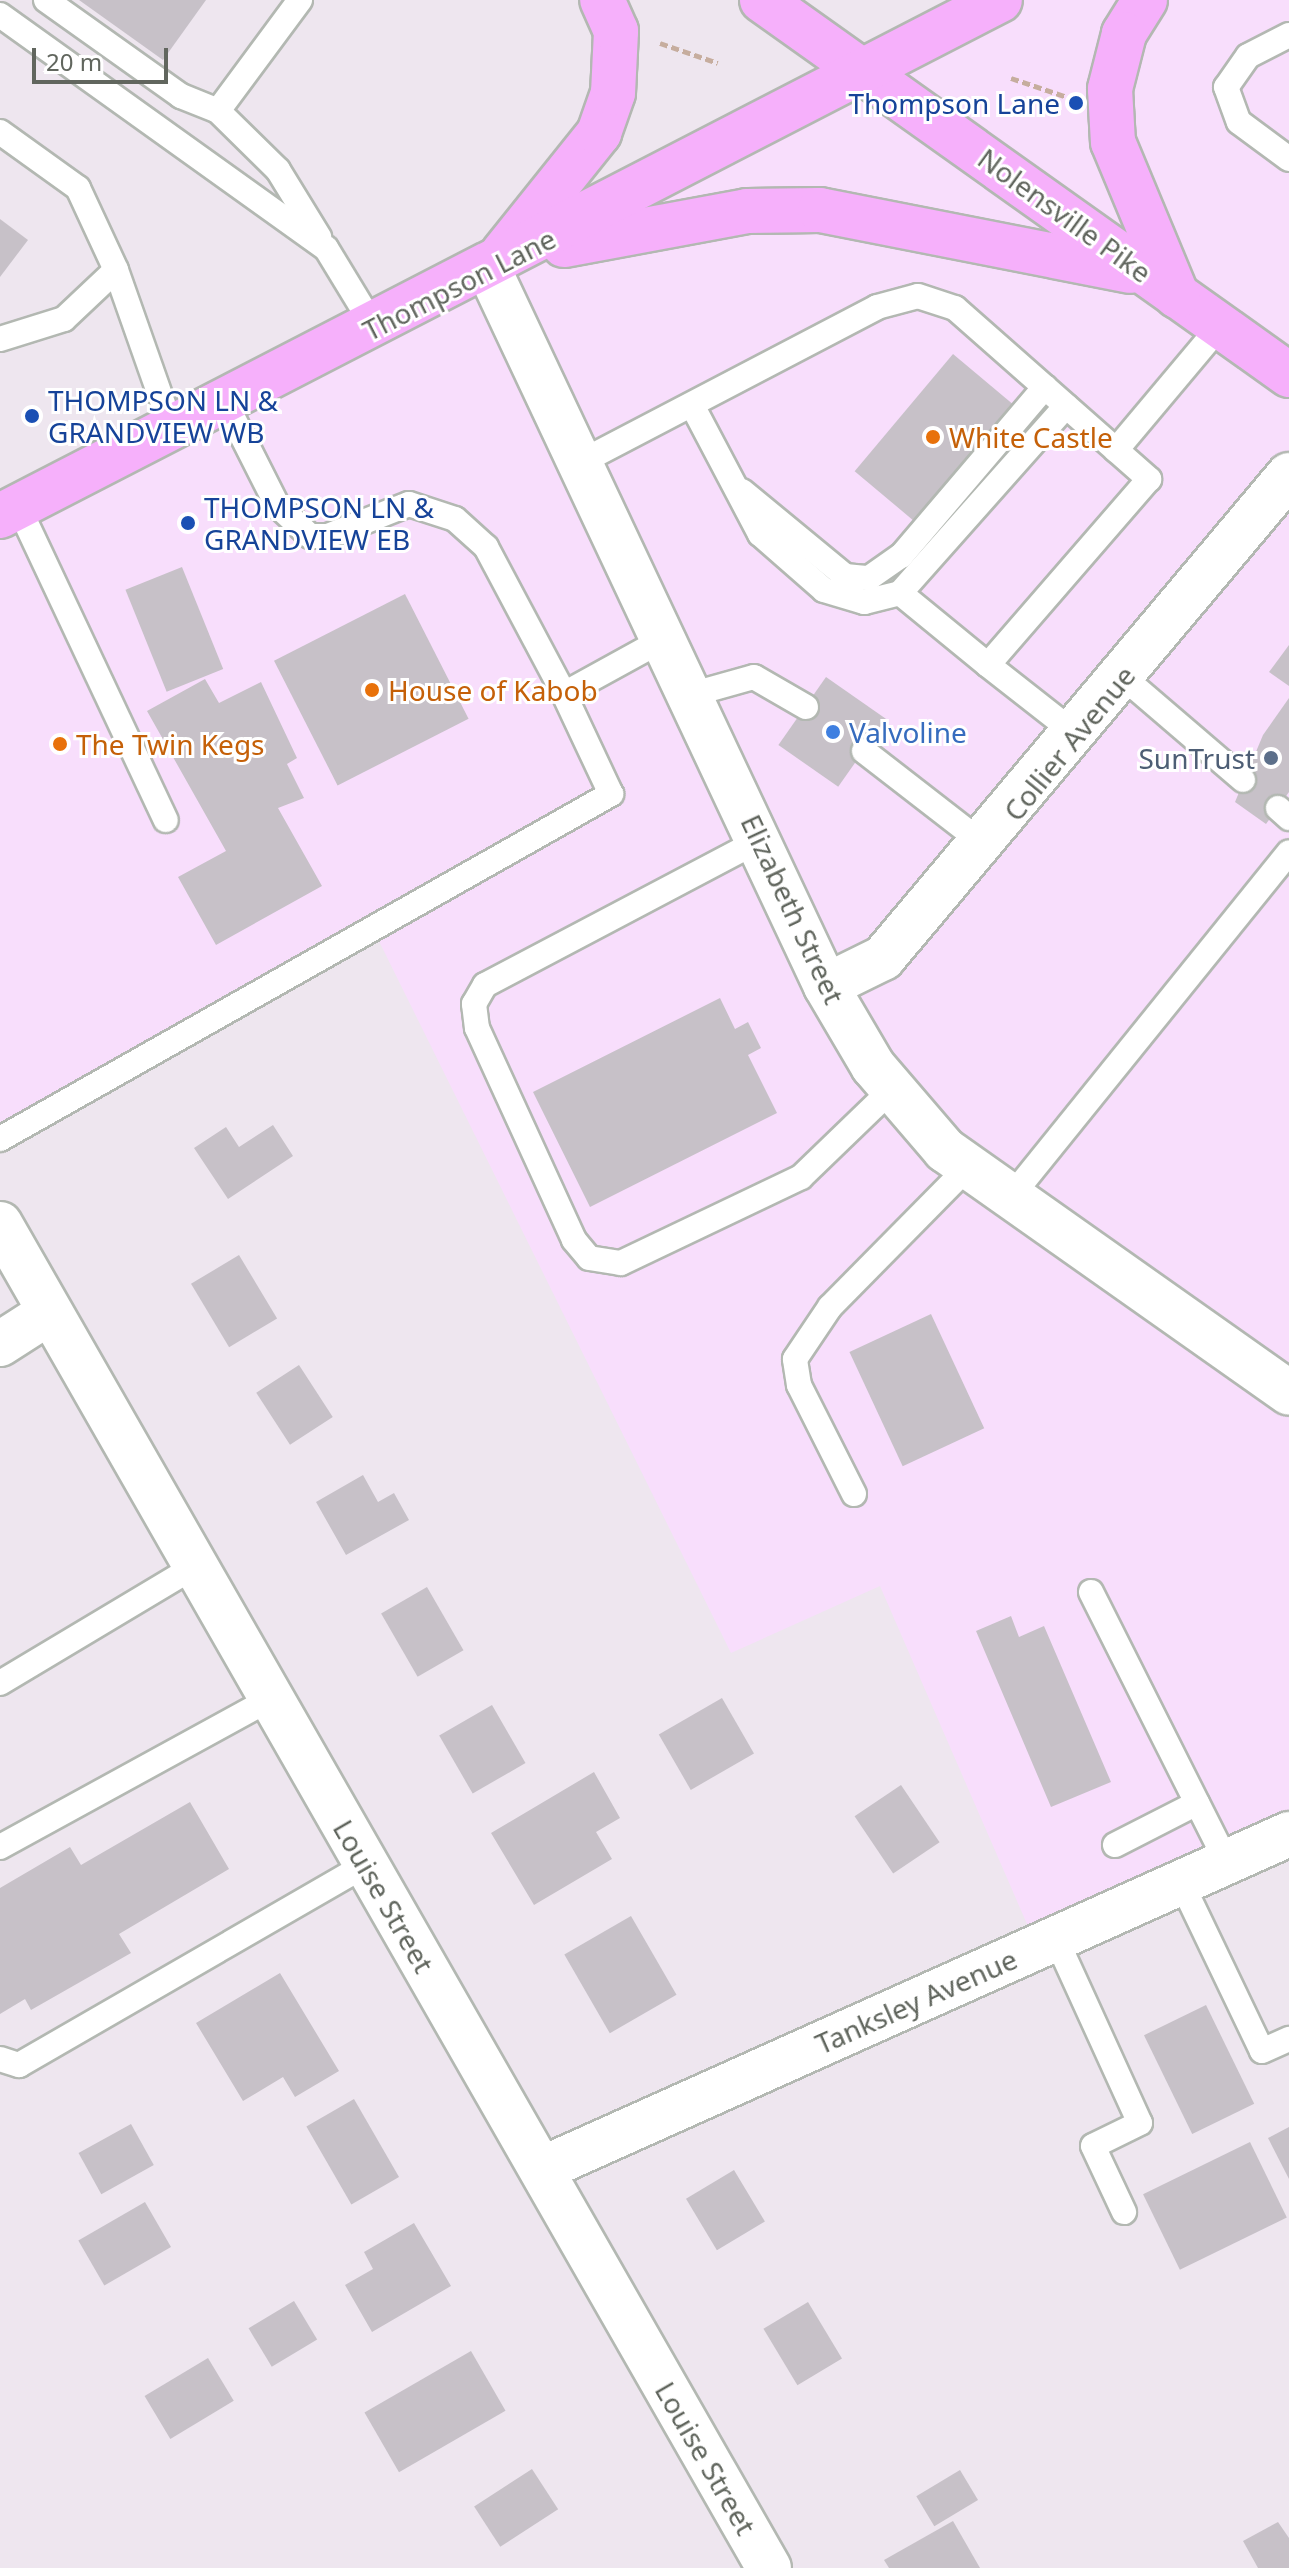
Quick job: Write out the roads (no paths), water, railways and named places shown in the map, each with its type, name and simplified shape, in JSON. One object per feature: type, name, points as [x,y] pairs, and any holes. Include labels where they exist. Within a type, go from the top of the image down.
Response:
[{"type":"main road","points":[[506,261],[599,133],[613,93],[616,31],[602,0]]},
{"type":"main road","name":"Nolensville Pike","points":[[762,0],[1289,375]]},
{"type":"main road","name":"Thompson Lane","points":[[6,504],[172,429],[506,261],[1000,0]]},
{"type":"main road","points":[[1145,0],[1124,34],[1110,117],[1113,142],[1162,285]]},
{"type":"main road","points":[[506,261],[747,211],[820,210],[1162,285]]},
{"type":"street","name":"Elizabeth Street","points":[[506,261],[581,462],[693,694],[826,986],[891,1090],[968,1167],[1288,1389]]},
{"type":"street","name":"Collier Avenue","points":[[826,986],[883,958],[985,845],[1289,475]]},
{"type":"street","name":"Louise Street","points":[[0,1224],[47,1314],[769,2568]]},
{"type":"street","points":[[0,1344],[47,1314]]},
{"type":"street","name":"Tanksley Avenue","points":[[542,2169],[1289,1834]]},
{"type":"lane","points":[[46,0],[181,96],[218,111],[278,170],[374,327]]},
{"type":"lane","points":[[218,111],[300,0]]},
{"type":"lane","points":[[0,15],[326,248]]},
{"type":"lane","points":[[1289,35],[1248,56],[1226,87],[1239,122],[1289,159]]},
{"type":"lane","points":[[0,132],[78,188],[116,270],[172,429]]},
{"type":"lane","points":[[0,339],[64,319],[116,270]]},
{"type":"lane","points":[[581,462],[877,307],[918,296],[955,308],[1149,479],[988,665]]},
{"type":"lane","points":[[1116,450],[1220,326]]},
{"type":"lane","points":[[742,491],[845,576],[869,578],[901,556],[1045,387]]},
{"type":"lane","points":[[0,1139],[611,794],[564,694],[486,547],[455,519],[409,504],[328,536],[310,536],[277,505],[225,402]]},
{"type":"lane","points":[[692,405],[742,491],[760,534],[824,590],[864,602],[900,593],[1066,406]]},
{"type":"lane","points":[[6,504],[166,820]]},
{"type":"lane","points":[[900,593],[1076,734]]},
{"type":"lane","points":[[564,694],[666,638]]},
{"type":"lane","points":[[693,694],[754,677],[806,707]]},
{"type":"lane","points":[[1123,677],[1243,780]]},
{"type":"lane","points":[[864,751],[985,845]]},
{"type":"lane","points":[[760,840],[485,985],[474,1004],[477,1028],[574,1240],[589,1258],[621,1263],[801,1177],[891,1090]]},
{"type":"lane","points":[[1010,1198],[1289,852]]},
{"type":"lane","points":[[854,1494],[799,1385],[795,1359],[830,1307],[968,1167]]},
{"type":"lane","points":[[0,1683],[194,1567]]},
{"type":"lane","points":[[1091,1592],[1227,1862]]},
{"type":"lane","points":[[0,1847],[270,1699]]},
{"type":"lane","points":[[1115,1845],[1197,1803]]},
{"type":"lane","points":[[0,2059],[19,2065],[366,1865]]},
{"type":"lane","points":[[1181,1882],[1262,2051],[1289,2039]]},
{"type":"lane","points":[[1056,1939],[1140,2123],[1093,2146],[1124,2212]]},
{"type":"place","name":"Thompson Lane","points":[[1076,103]]},
{"type":"place","name":"THOMPSON LN & GRANDVIEW WB","points":[[32,416]]},
{"type":"place","name":"White Castle","points":[[933,437]]},
{"type":"place","name":"THOMPSON LN & GRANDVIEW EB","points":[[188,523]]},
{"type":"place","name":"House of Kabob","points":[[372,690]]},
{"type":"place","name":"Valvoline","points":[[833,732]]},
{"type":"place","name":"The Twin Kegs","points":[[60,744]]},
{"type":"place","name":"SunTrust","points":[[1271,758]]}]
